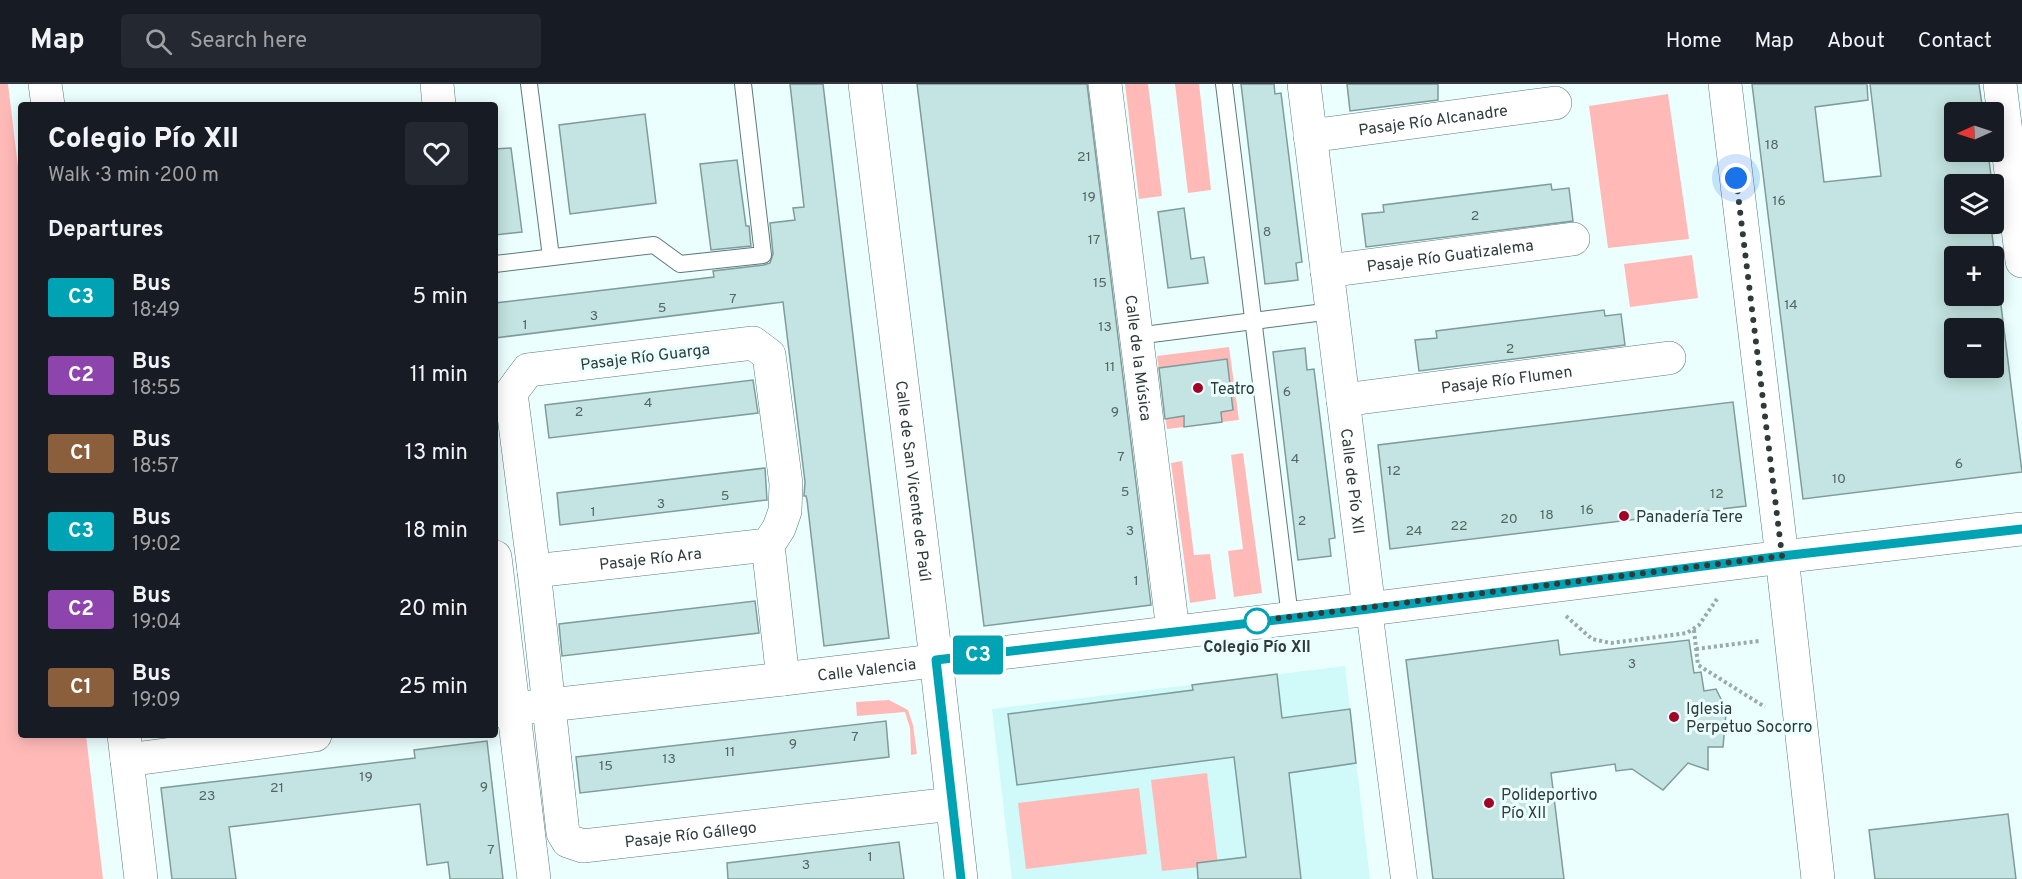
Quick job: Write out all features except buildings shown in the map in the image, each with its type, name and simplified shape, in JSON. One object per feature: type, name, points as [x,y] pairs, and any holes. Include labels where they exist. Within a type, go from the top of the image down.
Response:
[{"type":"street","points":[[45,84],[48,102]]},
{"type":"street","points":[[437,84],[439,102]]},
{"type":"street","name":"Calle de San Vicente de Paúl","points":[[865,84],[961,879]]},
{"type":"street","name":"Calle de la Música","points":[[1105,84],[1173,631]]},
{"type":"street","name":"Calle de Pío XII","points":[[1304,84],[1404,879]]},
{"type":"street","points":[[1725,84],[1818,879]]},
{"type":"street","points":[[2000,84],[2022,261]]},
{"type":"street","name":"Pasaje Río Alcanadre","points":[[1310,136],[1556,103]]},
{"type":"street","name":"Pasaje Río Guatizalema","points":[[1327,271],[1574,239]]},
{"type":"street","name":"Pasaje Río Guarga","points":[[549,704],[511,393],[528,370],[753,343],[769,355],[786,484],[785,510],[768,545]]},
{"type":"street","name":"Pasaje Río Flumen","points":[[1343,400],[1669,358]]},
{"type":"street","name":"Calle Valencia","points":[[504,710],[1369,609],[1782,556],[2022,530]]},
{"type":"street","points":[[768,545],[783,679]]},
{"type":"street","name":"Pasaje Río Ara","points":[[534,571],[768,545]]},
{"type":"street","points":[[498,608],[504,710],[534,879]]},
{"type":"street","name":"Pasaje Río Gállego","points":[[549,704],[563,833],[574,845],[583,846],[951,804]]},
{"type":"street","points":[[141,879],[126,747],[268,738]]},
{"type":"lane","points":[[529,84],[551,257]]},
{"type":"lane","points":[[498,264],[654,245],[680,264],[763,255],[743,84]]},
{"type":"lane","points":[[1224,84],[1290,617]]},
{"type":"lane","points":[[1136,336],[1332,312]]},
{"type":"path","points":[[1562,612],[1587,636],[1604,643],[1687,633],[1694,630],[1704,620],[1721,593]]},
{"type":"path","points":[[1694,630],[1698,665],[1772,712]]},
{"type":"path","points":[[1696,649],[1761,641]]},
{"type":"shaded area","points":[[0,84],[8,84],[18,166],[18,738],[86,738],[103,879],[0,879]]},
{"type":"shaded area","points":[[1125,84],[1148,84],[1162,196],[1139,199]]},
{"type":"shaded area","points":[[1175,84],[1199,84],[1211,190],[1188,193]]},
{"type":"shaded area","points":[[1668,94],[1689,239],[1608,248],[1589,106]]},
{"type":"shaded area","points":[[1692,255],[1698,298],[1630,307],[1624,264]]},
{"type":"shaded area","points":[[1229,347],[1239,420],[1222,422],[1220,411],[1226,360],[1164,367],[1183,416],[1184,427],[1167,429],[1157,356]]},
{"type":"shaded area","points":[[1243,453],[1262,593],[1234,597],[1228,551],[1243,549],[1231,455]]},
{"type":"shaded area","points":[[1182,461],[1194,555],[1210,554],[1216,599],[1190,603],[1171,463]]},
{"type":"shaded area","points":[[1345,666],[1370,879],[1012,879],[992,709]]},
{"type":"shaded area","points":[[889,700],[908,710],[913,725],[917,754],[911,755],[910,728],[905,712],[857,716],[856,702]]},
{"type":"shaded area","points":[[1207,773],[1218,865],[1162,871],[1151,780]]},
{"type":"shaded area","points":[[1139,788],[1147,854],[1026,869],[1018,803]]},
{"type":"bus line","name":"C3","points":[[961,879],[936,660],[1369,609],[1782,556],[2022,529]]},
{"type":"place","name":"Teatro","points":[[1198,388]]},
{"type":"place","name":"Panadería Tere","points":[[1624,516]]},
{"type":"place","name":"Colegio Pío XII","points":[[1257,621]]},
{"type":"place","name":"Iglesia Perpetuo Socorro","points":[[1674,717]]},
{"type":"place","name":"Polideportivo Pío XII","points":[[1489,803]]},
{"type":"route","points":[[1257,621],[1369,609],[1782,556],[1736,178]]}]
